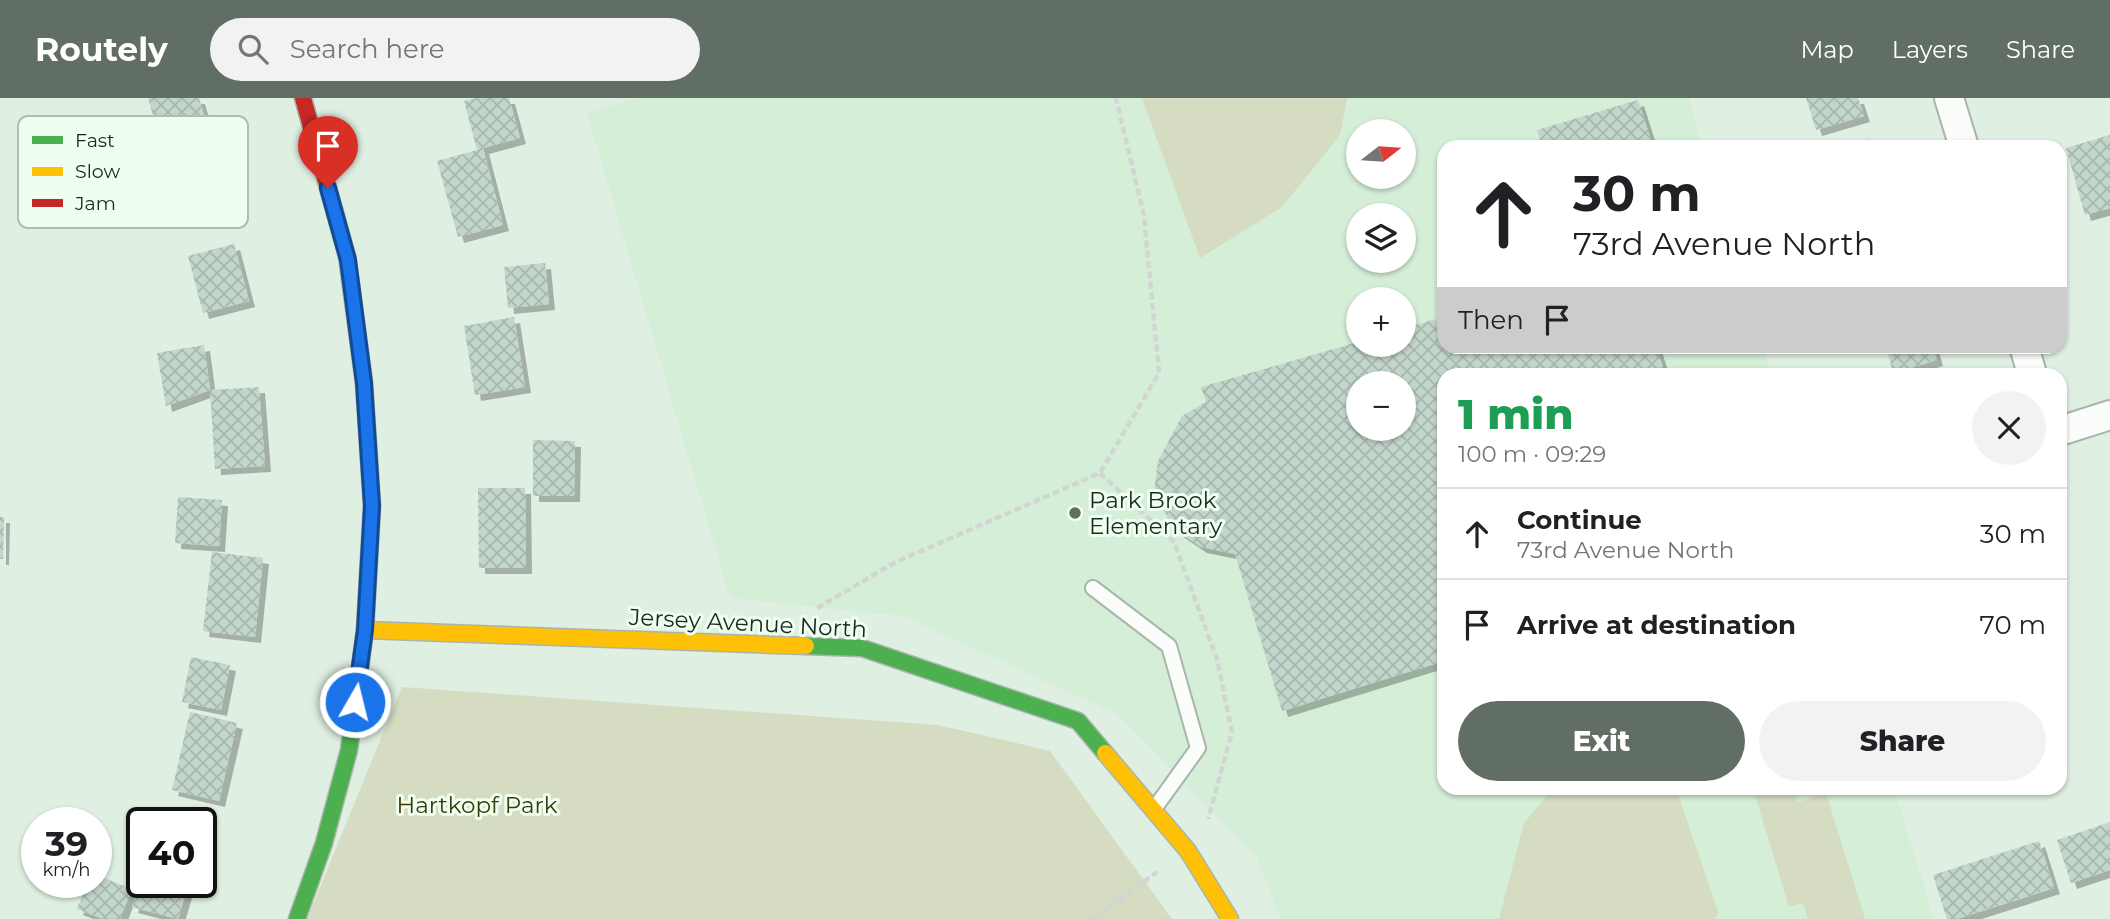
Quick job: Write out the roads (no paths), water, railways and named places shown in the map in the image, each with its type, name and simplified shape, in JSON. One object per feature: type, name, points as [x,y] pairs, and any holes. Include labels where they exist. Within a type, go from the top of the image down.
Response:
[{"type":"street","points":[[298,919],[324,844],[349,750],[365,630],[372,506],[364,383],[348,260],[303,98]]},
{"type":"street","points":[[1949,98],[1962,140]]},
{"type":"street","points":[[2067,429],[2110,415]]},
{"type":"street","name":"Jersey Avenue North","points":[[365,630],[862,648],[1078,721],[1188,851],[1230,919]]},
{"type":"lane","points":[[1093,587],[1169,646],[1198,748],[1153,810]]},
{"type":"place","name":"Park Brook Elementary","points":[[1075,513]]},
{"type":"park label","name":"Hartkopf Park","points":[[477,805]]}]
